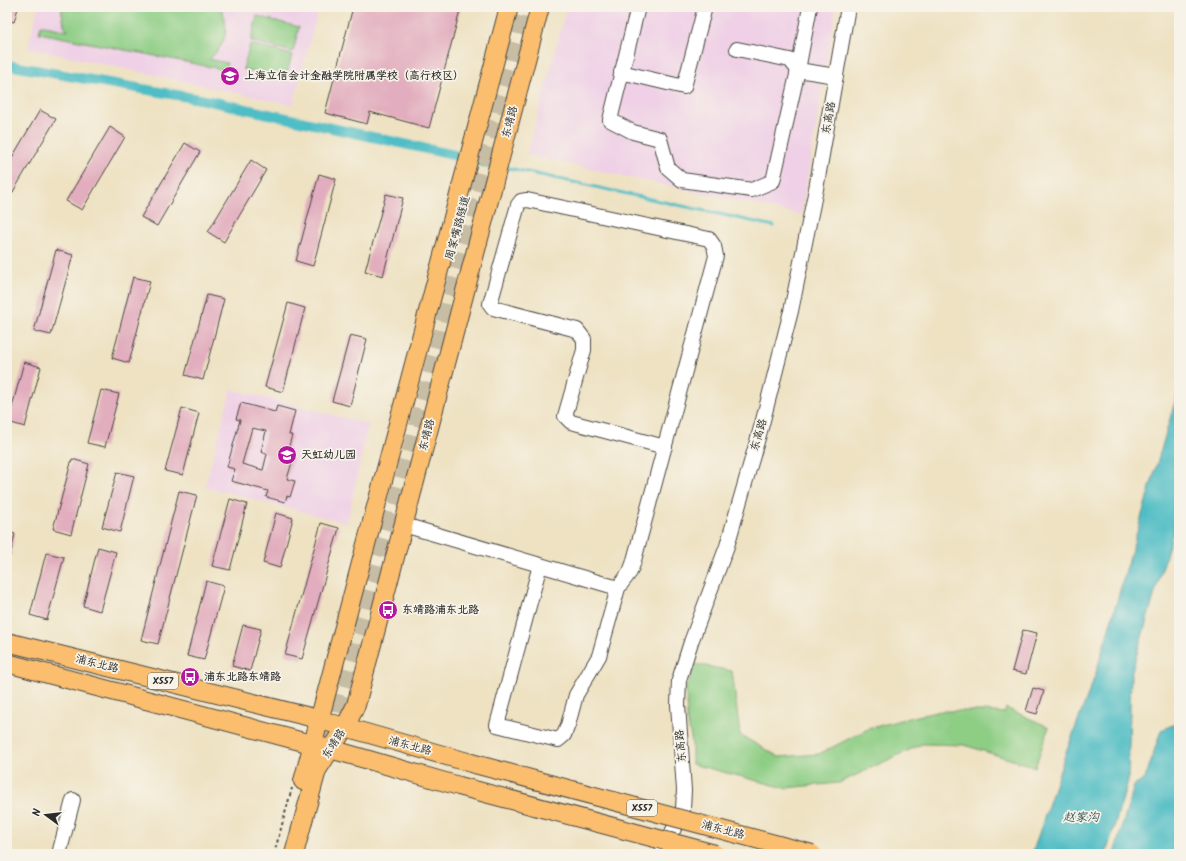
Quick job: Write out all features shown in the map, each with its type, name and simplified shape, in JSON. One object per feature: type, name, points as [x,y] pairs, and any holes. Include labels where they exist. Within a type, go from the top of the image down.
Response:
[{"type":"main road","name":"东靖路","points":[[294,854],[317,770],[321,747],[318,720],[509,7]]},
{"type":"main road","name":"周家嘴路隧道","points":[[400,448],[479,146],[513,7]]},
{"type":"main road","name":"东靖路","points":[[283,854],[321,747],[345,727],[356,705],[540,7]]},
{"type":"main road","name":"浦东北路","points":[[7,642],[345,727],[471,763],[812,854]]},
{"type":"main road","name":"浦东北路","points":[[7,663],[715,854]]},
{"type":"street","points":[[638,7],[610,120],[633,132],[660,139],[668,168],[682,180],[752,190],[773,181],[798,70],[810,7]]},
{"type":"street","points":[[621,72],[684,86],[705,7]]},
{"type":"street","name":"东高路","points":[[662,854],[683,809],[684,790],[678,705],[679,680],[691,642],[727,546],[764,416],[791,311],[806,240],[848,7]]},
{"type":"street","points":[[737,49],[790,60],[798,70],[836,76]]},
{"type":"street","points":[[540,565],[497,725],[558,740],[564,735],[576,696],[599,656],[618,588],[630,572],[633,564],[665,447],[716,256],[714,246],[709,239],[527,200],[521,201],[518,205],[490,304],[493,308],[577,330],[584,339],[584,350],[565,416],[572,422],[665,447]]},
{"type":"street","points":[[404,525],[618,588]]},
{"type":"street","points":[[59,854],[73,800]]},
{"type":"shaded area","name":"上海立信会计金融学院附属学校（高行校区）","points":[[38,7],[319,7],[293,105],[28,48]]},
{"type":"shaded area","points":[[567,7],[836,7],[801,215],[527,155]]},
{"type":"shaded area","name":"天虹幼儿园","points":[[231,389],[368,424],[347,523],[205,487]]},
{"type":"green space","points":[[61,7],[220,7],[225,21],[225,35],[223,42],[215,54],[209,59],[227,63],[226,70],[39,33],[41,25],[68,31],[64,25]]},
{"type":"green space","points":[[257,16],[299,27],[293,52],[251,41]]},
{"type":"green space","points":[[250,44],[292,55],[285,81],[243,69]]},
{"type":"green space","points":[[695,664],[732,671],[740,735],[779,757],[819,754],[868,729],[941,711],[985,711],[1005,713],[1006,708],[1049,727],[1035,767],[964,745],[922,744],[839,783],[785,788],[692,764],[692,742],[687,720],[686,688]]},
{"type":"water","name":"赵家沟","points":[[1179,388],[1179,512],[1131,674],[1128,781],[1106,854],[1032,854],[1064,758],[1095,676]]},
{"type":"water","name":"赵家沟","points":[[1179,719],[1179,854],[1114,854],[1134,786],[1145,779],[1161,730],[1177,723]]},
{"type":"building","points":[[7,7],[18,8],[14,22],[7,20]]},
{"type":"building","points":[[353,7],[461,7],[429,128],[370,112],[367,124],[325,113]]},
{"type":"building","points":[[40,110],[56,119],[7,202],[7,166]]},
{"type":"building","points":[[110,127],[125,137],[82,210],[66,201]]},
{"type":"building","points":[[185,143],[200,152],[157,226],[141,217]]},
{"type":"building","points":[[251,160],[266,170],[224,242],[208,232]]},
{"type":"building","points":[[319,174],[336,179],[313,266],[296,261]]},
{"type":"building","points":[[386,194],[403,198],[383,276],[365,271]]},
{"type":"building","points":[[56,250],[73,255],[51,335],[34,331]]},
{"type":"building","points":[[133,277],[150,281],[129,363],[112,358]]},
{"type":"building","points":[[207,295],[224,299],[203,380],[185,375]]},
{"type":"building","points":[[288,303],[305,308],[283,392],[265,387]]},
{"type":"building","points":[[350,335],[367,339],[350,406],[332,401]]},
{"type":"building","points":[[24,362],[41,367],[25,427],[8,422]]},
{"type":"building","points":[[101,390],[119,394],[105,447],[87,443]]},
{"type":"building","points":[[241,403],[275,412],[277,406],[295,411],[289,435],[292,435],[286,457],[293,459],[287,479],[295,481],[290,497],[287,496],[285,502],[266,497],[268,491],[231,481],[235,469],[227,467],[240,420],[236,419]],"holes":[[[252,428],[266,431],[261,452],[267,454],[263,470],[242,464]]]},
{"type":"building","points":[[182,408],[199,413],[183,475],[165,471]]},
{"type":"building","points":[[72,459],[89,464],[71,534],[53,529]]},
{"type":"building","points":[[117,472],[134,476],[120,532],[102,527]]},
{"type":"building","points":[[179,491],[197,495],[158,644],[141,640]]},
{"type":"building","points":[[230,499],[247,504],[230,570],[212,566]]},
{"type":"building","points":[[276,513],[293,518],[280,568],[263,563]]},
{"type":"building","points":[[321,523],[339,528],[302,659],[285,655]]},
{"type":"building","points":[[7,532],[15,534],[10,556],[7,555]]},
{"type":"building","points":[[98,547],[116,552],[100,611],[83,606]]},
{"type":"building","points":[[46,553],[64,557],[47,620],[30,615]]},
{"type":"building","points":[[206,581],[224,586],[204,660],[187,656]]},
{"type":"building","points":[[243,625],[261,629],[250,671],[232,666]]},
{"type":"building","points":[[1023,630],[1037,633],[1026,674],[1012,671]]},
{"type":"building","points":[[1033,688],[1044,691],[1037,714],[1026,711]]},
{"type":"waterway","points":[[7,65],[205,100],[463,157]]},
{"type":"waterway","name":"周家嘴路隧道","points":[[475,160],[493,164]]},
{"type":"waterway","points":[[504,167],[774,226]]},
{"type":"tunnel","points":[[332,739],[412,448],[528,7]]},
{"type":"place","name":"上海立信会计金融学院附属学校（高行校区）","points":[[230,76]]},
{"type":"place","name":"天虹幼儿园","points":[[287,455]]},
{"type":"place","name":"东靖路浦东北路","points":[[388,610]]},
{"type":"place","name":"浦东北路东靖路","points":[[190,677]]}]
